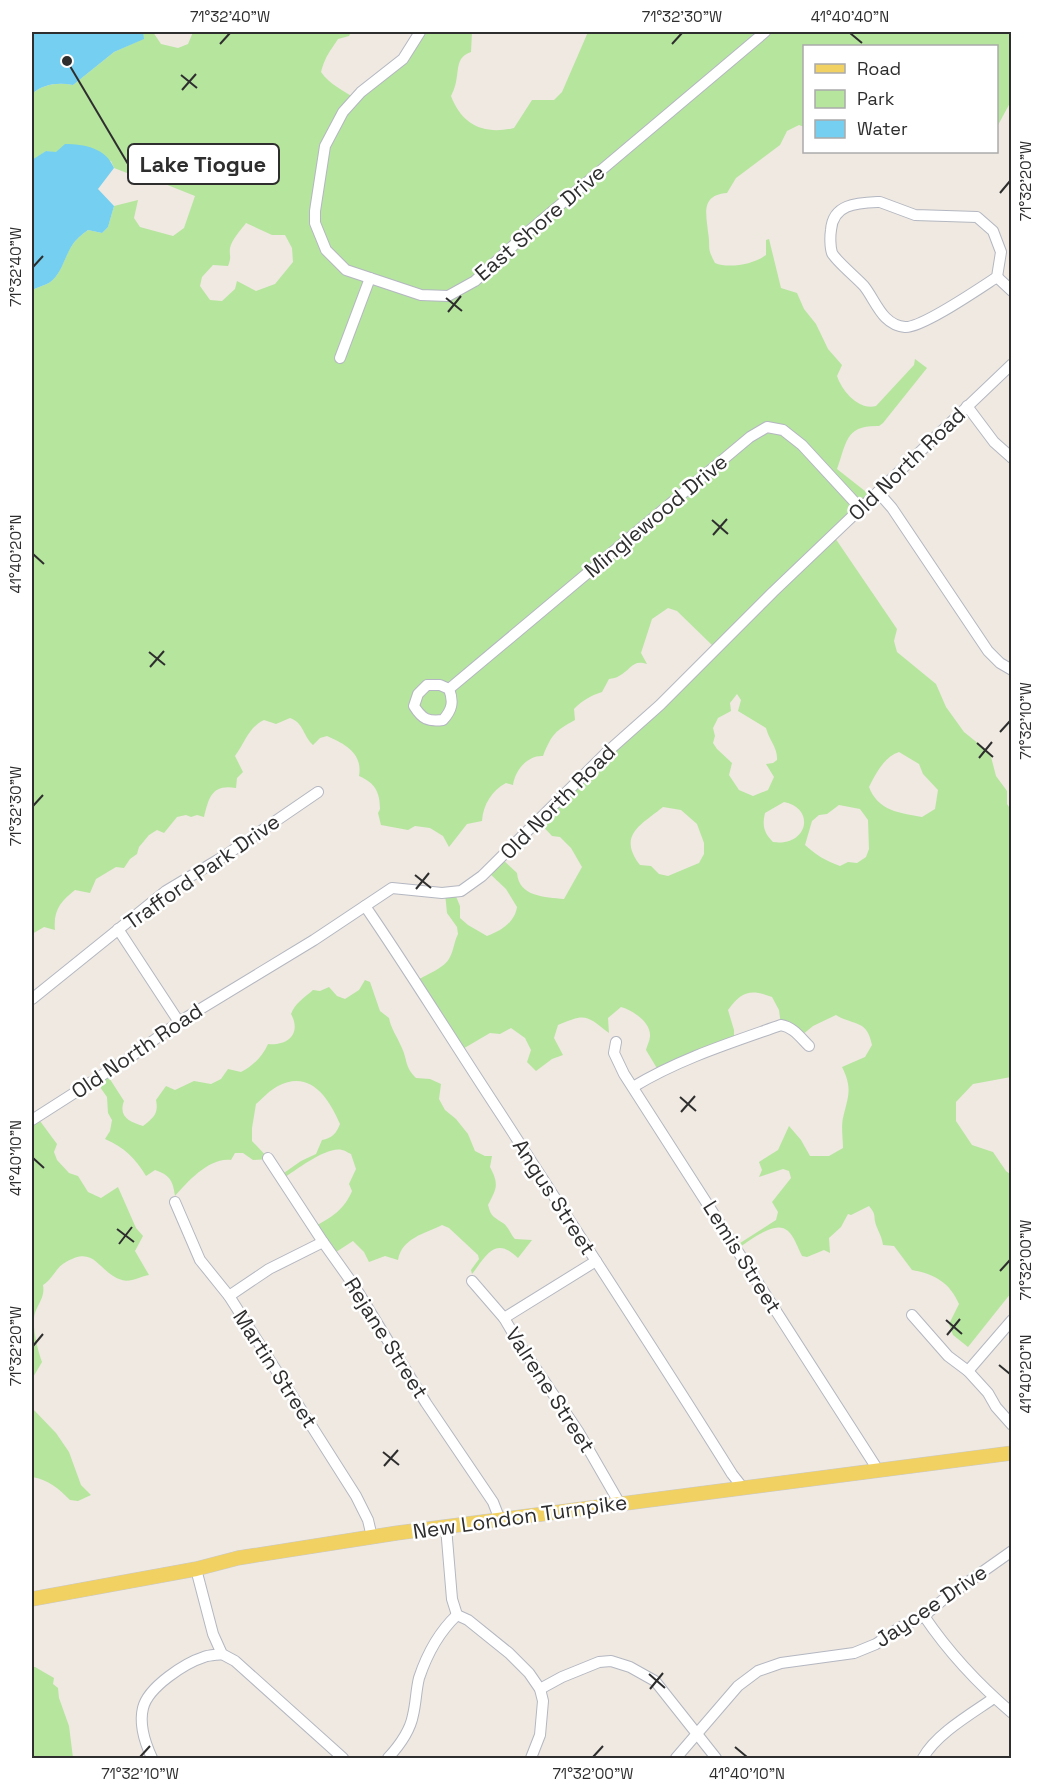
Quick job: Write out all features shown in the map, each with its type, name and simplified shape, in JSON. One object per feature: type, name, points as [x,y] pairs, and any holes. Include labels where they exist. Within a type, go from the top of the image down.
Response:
[{"type":"main road","name":"New London Turnpike","points":[[32,1599],[196,1569],[238,1558],[372,1537],[1011,1453]]},
{"type":"street","name":"East Shore Drive","points":[[420,32],[403,59],[361,92],[342,112],[325,146],[315,223],[326,250],[346,270],[421,295],[439,296],[448,296],[475,281],[529,231],[765,32]]},
{"type":"street","points":[[880,202],[915,215],[977,217],[993,231],[1001,252],[997,277],[922,322],[906,327],[892,323],[878,310],[866,289],[832,253],[831,221],[841,209],[856,203],[880,202]]},
{"type":"street","points":[[997,277],[1011,291]]},
{"type":"street","points":[[340,358],[370,278]]},
{"type":"street","name":"Old North Road","points":[[32,1120],[132,1056],[179,1022],[314,940],[392,888],[442,893],[461,891],[482,876],[1011,364]]},
{"type":"street","points":[[967,406],[994,442],[1011,458]]},
{"type":"street","name":"Minglewood Drive","points":[[449,689],[750,437],[767,427],[783,430],[802,445],[861,509]]},
{"type":"street","points":[[878,492],[892,508],[988,651],[1011,670]]},
{"type":"street","name":"Trafford Park Drive","points":[[32,999],[166,891],[226,855],[318,792]]},
{"type":"street","name":"Angus Street","points":[[365,906],[408,968],[743,1488]]},
{"type":"street","points":[[118,929],[179,1022]]},
{"type":"street","points":[[633,1087],[661,1070],[689,1058],[781,1025],[788,1026],[809,1046]]},
{"type":"street","name":"Lemis Street","points":[[616,1042],[614,1053],[633,1087],[878,1470]]},
{"type":"street","name":"Rejane Street","points":[[268,1158],[355,1287],[426,1403],[493,1502],[500,1520]]},
{"type":"street","name":"Martin Street","points":[[175,1202],[200,1260],[229,1296],[356,1496],[368,1520],[372,1537]]},
{"type":"street","points":[[229,1296],[269,1269],[323,1242]]},
{"type":"street","points":[[504,1318],[596,1260]]},
{"type":"street","name":"Valrene Street","points":[[472,1281],[504,1318],[584,1441],[620,1504]]},
{"type":"street","points":[[912,1315],[948,1356],[968,1371],[988,1393],[1011,1425]]},
{"type":"street","points":[[968,1371],[1011,1320]]},
{"type":"street","points":[[446,1527],[452,1599],[457,1614],[468,1620],[509,1653],[529,1673],[540,1689],[543,1701],[540,1735],[531,1758]]},
{"type":"street","name":"Jaycee Drive","points":[[676,1758],[738,1686],[758,1671],[781,1663],[854,1653],[876,1644],[899,1628],[924,1616],[1011,1551]]},
{"type":"street","points":[[196,1569],[213,1634],[222,1654]]},
{"type":"street","points":[[388,1758],[408,1731],[413,1717],[418,1681],[431,1649],[457,1614]]},
{"type":"street","points":[[924,1616],[953,1656],[1011,1713]]},
{"type":"street","points":[[152,1758],[145,1743],[142,1722],[143,1707],[147,1697],[175,1672],[203,1657],[222,1654],[235,1661],[343,1758]]},
{"type":"street","points":[[540,1689],[599,1662],[621,1663],[655,1682],[716,1758]]},
{"type":"street","points":[[923,1758],[933,1744],[952,1727],[994,1698]]},
{"type":"green space","points":[[143,32],[153,32],[161,44],[178,48],[188,44],[193,32],[351,32],[349,36],[338,39],[326,58],[321,72],[332,83],[354,98],[393,66],[421,32],[472,32],[471,52],[460,60],[456,84],[451,96],[461,114],[475,126],[503,130],[514,128],[532,100],[554,100],[562,92],[588,32],[1011,32],[1011,101],[998,125],[998,45],[803,45],[803,127],[799,125],[787,131],[780,145],[736,178],[727,193],[719,194],[709,201],[706,212],[710,250],[715,263],[741,265],[755,261],[766,255],[766,240],[769,239],[781,288],[797,293],[828,349],[842,365],[837,376],[839,382],[858,403],[863,406],[876,406],[914,365],[915,359],[927,368],[883,423],[879,426],[860,428],[849,437],[837,469],[870,495],[831,532],[897,629],[894,641],[897,652],[936,684],[946,707],[964,732],[990,753],[996,776],[1007,791],[1007,804],[1011,810],[1011,1077],[973,1084],[956,1102],[956,1121],[972,1145],[993,1152],[1011,1175],[1011,1293],[968,1347],[953,1335],[949,1324],[959,1304],[951,1290],[935,1277],[912,1270],[894,1246],[883,1245],[874,1214],[869,1206],[851,1215],[848,1214],[841,1227],[829,1238],[830,1253],[824,1250],[807,1257],[802,1256],[792,1236],[783,1228],[770,1229],[738,1248],[737,1245],[776,1220],[778,1212],[772,1202],[791,1178],[789,1171],[783,1169],[759,1177],[762,1170],[759,1162],[778,1150],[789,1126],[801,1140],[810,1156],[829,1156],[843,1148],[842,1122],[848,1098],[848,1081],[842,1067],[865,1057],[872,1045],[867,1031],[859,1024],[836,1015],[813,1026],[796,1040],[781,1026],[779,1010],[772,997],[747,993],[728,1010],[734,1030],[734,1040],[658,1070],[646,1050],[650,1036],[647,1026],[635,1014],[621,1007],[608,1018],[609,1033],[595,1022],[585,1018],[558,1025],[554,1038],[563,1055],[552,1059],[536,1071],[527,1062],[531,1050],[525,1038],[511,1028],[500,1034],[490,1033],[461,1050],[418,980],[448,961],[458,934],[457,927],[447,913],[445,893],[455,894],[460,906],[460,918],[487,936],[502,929],[513,917],[517,907],[506,889],[487,871],[501,858],[517,873],[519,881],[528,891],[541,896],[564,899],[582,867],[571,848],[560,837],[552,836],[538,821],[714,647],[677,611],[668,608],[652,619],[641,653],[647,664],[635,664],[618,677],[609,679],[602,692],[577,706],[574,709],[575,720],[555,734],[543,756],[527,761],[516,774],[513,785],[506,783],[496,790],[486,804],[482,821],[467,824],[449,847],[443,836],[430,828],[415,826],[408,830],[381,825],[378,813],[380,809],[378,793],[373,785],[359,776],[358,761],[346,746],[327,736],[320,738],[313,745],[301,726],[290,718],[276,724],[264,720],[251,731],[235,756],[243,772],[237,778],[236,788],[228,787],[217,790],[210,798],[204,817],[186,815],[177,817],[164,833],[157,830],[149,835],[139,847],[137,854],[124,868],[116,867],[96,879],[90,893],[75,890],[66,898],[57,911],[55,930],[44,927],[32,934],[32,290],[53,280],[74,242],[88,230],[102,233],[108,227],[114,206],[138,200],[134,218],[140,227],[173,236],[184,228],[195,196],[165,184],[147,185],[114,168],[111,161],[46,151],[32,161],[32,94],[51,85],[73,85],[114,52],[143,39]],"holes":[[[246,223],[272,235],[285,235],[292,248],[293,262],[275,284],[256,291],[237,281],[235,289],[222,301],[210,300],[200,286],[202,277],[213,265],[228,266],[231,245]],[[737,694],[741,700],[738,711],[766,728],[776,752],[777,760],[766,764],[774,777],[768,790],[753,796],[739,790],[729,775],[732,763],[713,743],[715,736],[713,728],[718,718],[731,711],[730,703]],[[899,752],[919,764],[923,774],[938,790],[935,809],[922,817],[891,810],[878,801],[869,787],[878,771],[894,754]],[[784,802],[801,811],[804,826],[794,839],[773,842],[764,829],[765,813]],[[839,805],[860,809],[868,820],[869,849],[866,857],[857,863],[848,862],[840,866],[821,857],[805,845],[812,821],[819,815],[827,814]],[[663,807],[681,810],[697,824],[704,843],[704,854],[699,863],[668,876],[659,874],[651,866],[640,865],[633,855],[631,846],[631,838],[635,831]]]},
{"type":"green space","points":[[365,980],[370,982],[380,1011],[389,1018],[412,1074],[416,1078],[430,1079],[441,1084],[439,1099],[445,1110],[468,1134],[475,1151],[485,1156],[492,1156],[490,1167],[496,1186],[488,1205],[490,1212],[505,1224],[515,1239],[532,1240],[518,1258],[510,1251],[497,1248],[487,1255],[472,1274],[471,1270],[479,1259],[478,1255],[449,1228],[442,1225],[409,1242],[400,1253],[398,1260],[385,1256],[369,1262],[364,1252],[353,1241],[333,1254],[314,1227],[337,1212],[349,1198],[352,1191],[349,1184],[356,1169],[351,1154],[344,1150],[336,1150],[312,1159],[284,1178],[281,1175],[316,1154],[322,1140],[333,1135],[340,1124],[324,1096],[309,1084],[300,1081],[278,1086],[256,1104],[252,1141],[269,1159],[253,1160],[243,1153],[235,1153],[231,1160],[215,1162],[200,1171],[175,1196],[172,1182],[167,1176],[155,1170],[146,1176],[128,1154],[105,1139],[110,1131],[112,1120],[108,1113],[107,1097],[95,1080],[106,1073],[124,1101],[123,1111],[126,1118],[143,1126],[154,1115],[157,1109],[156,1100],[166,1086],[175,1090],[194,1081],[211,1084],[221,1079],[228,1069],[241,1072],[257,1060],[268,1044],[281,1043],[291,1037],[295,1027],[291,1014],[300,1001],[313,990],[320,991],[329,987],[337,996],[345,999],[359,990]]},
{"type":"green space","points":[[37,1117],[57,1144],[54,1152],[57,1160],[69,1173],[78,1176],[88,1192],[101,1198],[118,1187],[136,1228],[143,1236],[135,1251],[149,1275],[125,1281],[107,1272],[91,1258],[84,1256],[76,1257],[63,1264],[43,1285],[42,1296],[35,1313],[34,1331],[42,1362],[32,1379],[32,1120]]},
{"type":"green space","points":[[32,1408],[56,1433],[69,1452],[81,1485],[91,1495],[78,1501],[70,1500],[53,1485],[32,1477]]},
{"type":"green space","points":[[32,1667],[54,1678],[53,1684],[58,1688],[59,1698],[69,1726],[73,1758],[32,1758]]},
{"type":"water","points":[[32,32],[143,32],[144,39],[114,52],[73,85],[51,85],[32,94]]},
{"type":"water","points":[[65,144],[94,148],[110,161],[114,168],[98,189],[114,206],[108,227],[102,233],[88,230],[74,242],[53,280],[32,290],[32,160],[46,151],[56,152]]},
{"type":"place","name":"Lake Tiogue","points":[[67,61]]}]
